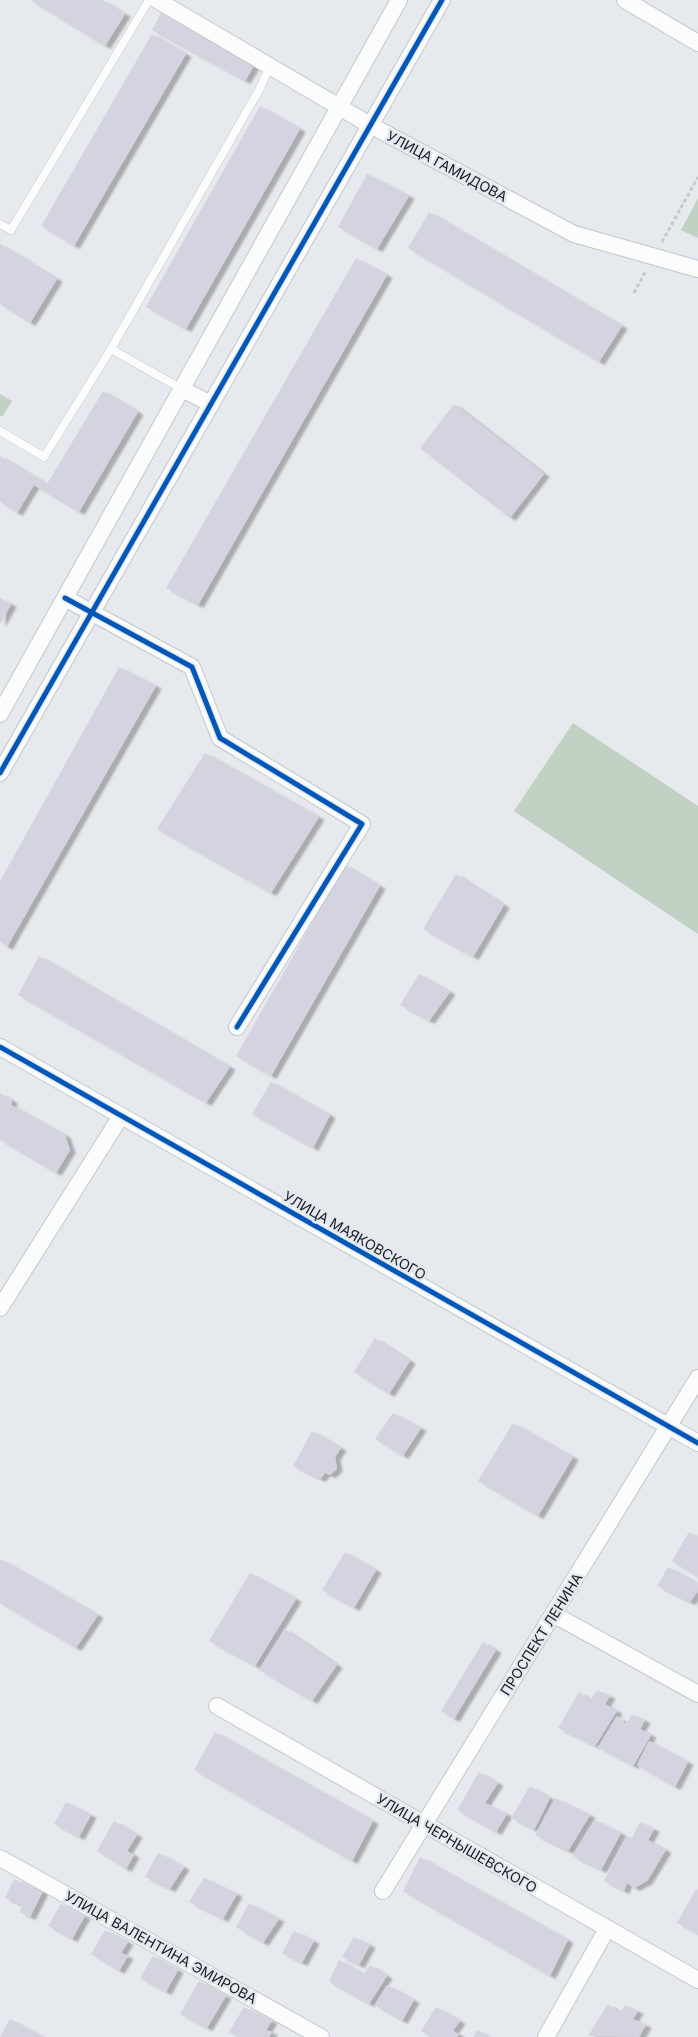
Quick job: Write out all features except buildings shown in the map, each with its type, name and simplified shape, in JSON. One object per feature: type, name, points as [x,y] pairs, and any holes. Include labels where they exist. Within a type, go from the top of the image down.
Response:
[{"type":"street","name":"УЛИЦА ГАМИДОВА","points":[[157,0],[370,125],[574,234],[698,269]]},
{"type":"street","points":[[0,714],[399,0]]},
{"type":"street","points":[[0,773],[442,0]]},
{"type":"street","points":[[625,0],[698,43]]},
{"type":"street","points":[[182,389],[211,404]]},
{"type":"street","points":[[65,598],[192,667],[220,738],[362,824],[237,1027]]},
{"type":"street","name":"УЛИЦА МАЯКОВСКОГО","points":[[0,1046],[698,1443]]},
{"type":"street","points":[[0,1308],[122,1116]]},
{"type":"street","name":"ПРОСПЕКТ ЛЕНИНА","points":[[383,1891],[698,1378]]},
{"type":"street","points":[[553,1614],[698,1694]]},
{"type":"street","name":"УЛИЦА ЧЕРНЫШЕВСКОГО","points":[[217,1706],[698,1980]]},
{"type":"street","name":"УЛИЦА ВАЛЕНТИНА ЭМИРОВА","points":[[0,1858],[321,2037]]},
{"type":"street","points":[[546,2037],[607,1929]]},
{"type":"lane","points":[[0,224],[11,230],[149,0]]},
{"type":"lane","points":[[0,431],[44,457],[111,349],[259,90],[270,66]]},
{"type":"lane","points":[[111,349],[182,389]]},
{"type":"path","points":[[634,293],[698,177]]},
{"type":"green space","points":[[698,198],[698,238],[681,230]]},
{"type":"green space","points":[[0,394],[12,401],[2,417],[0,415]]},
{"type":"green space","points":[[573,723],[698,806],[698,934],[514,811]]},
{"type":"cycle path","points":[[0,773],[442,0]]},
{"type":"cycle path","points":[[65,598],[192,667],[220,738],[362,824],[237,1027]]},
{"type":"cycle path","points":[[0,1047],[698,1443]]}]
